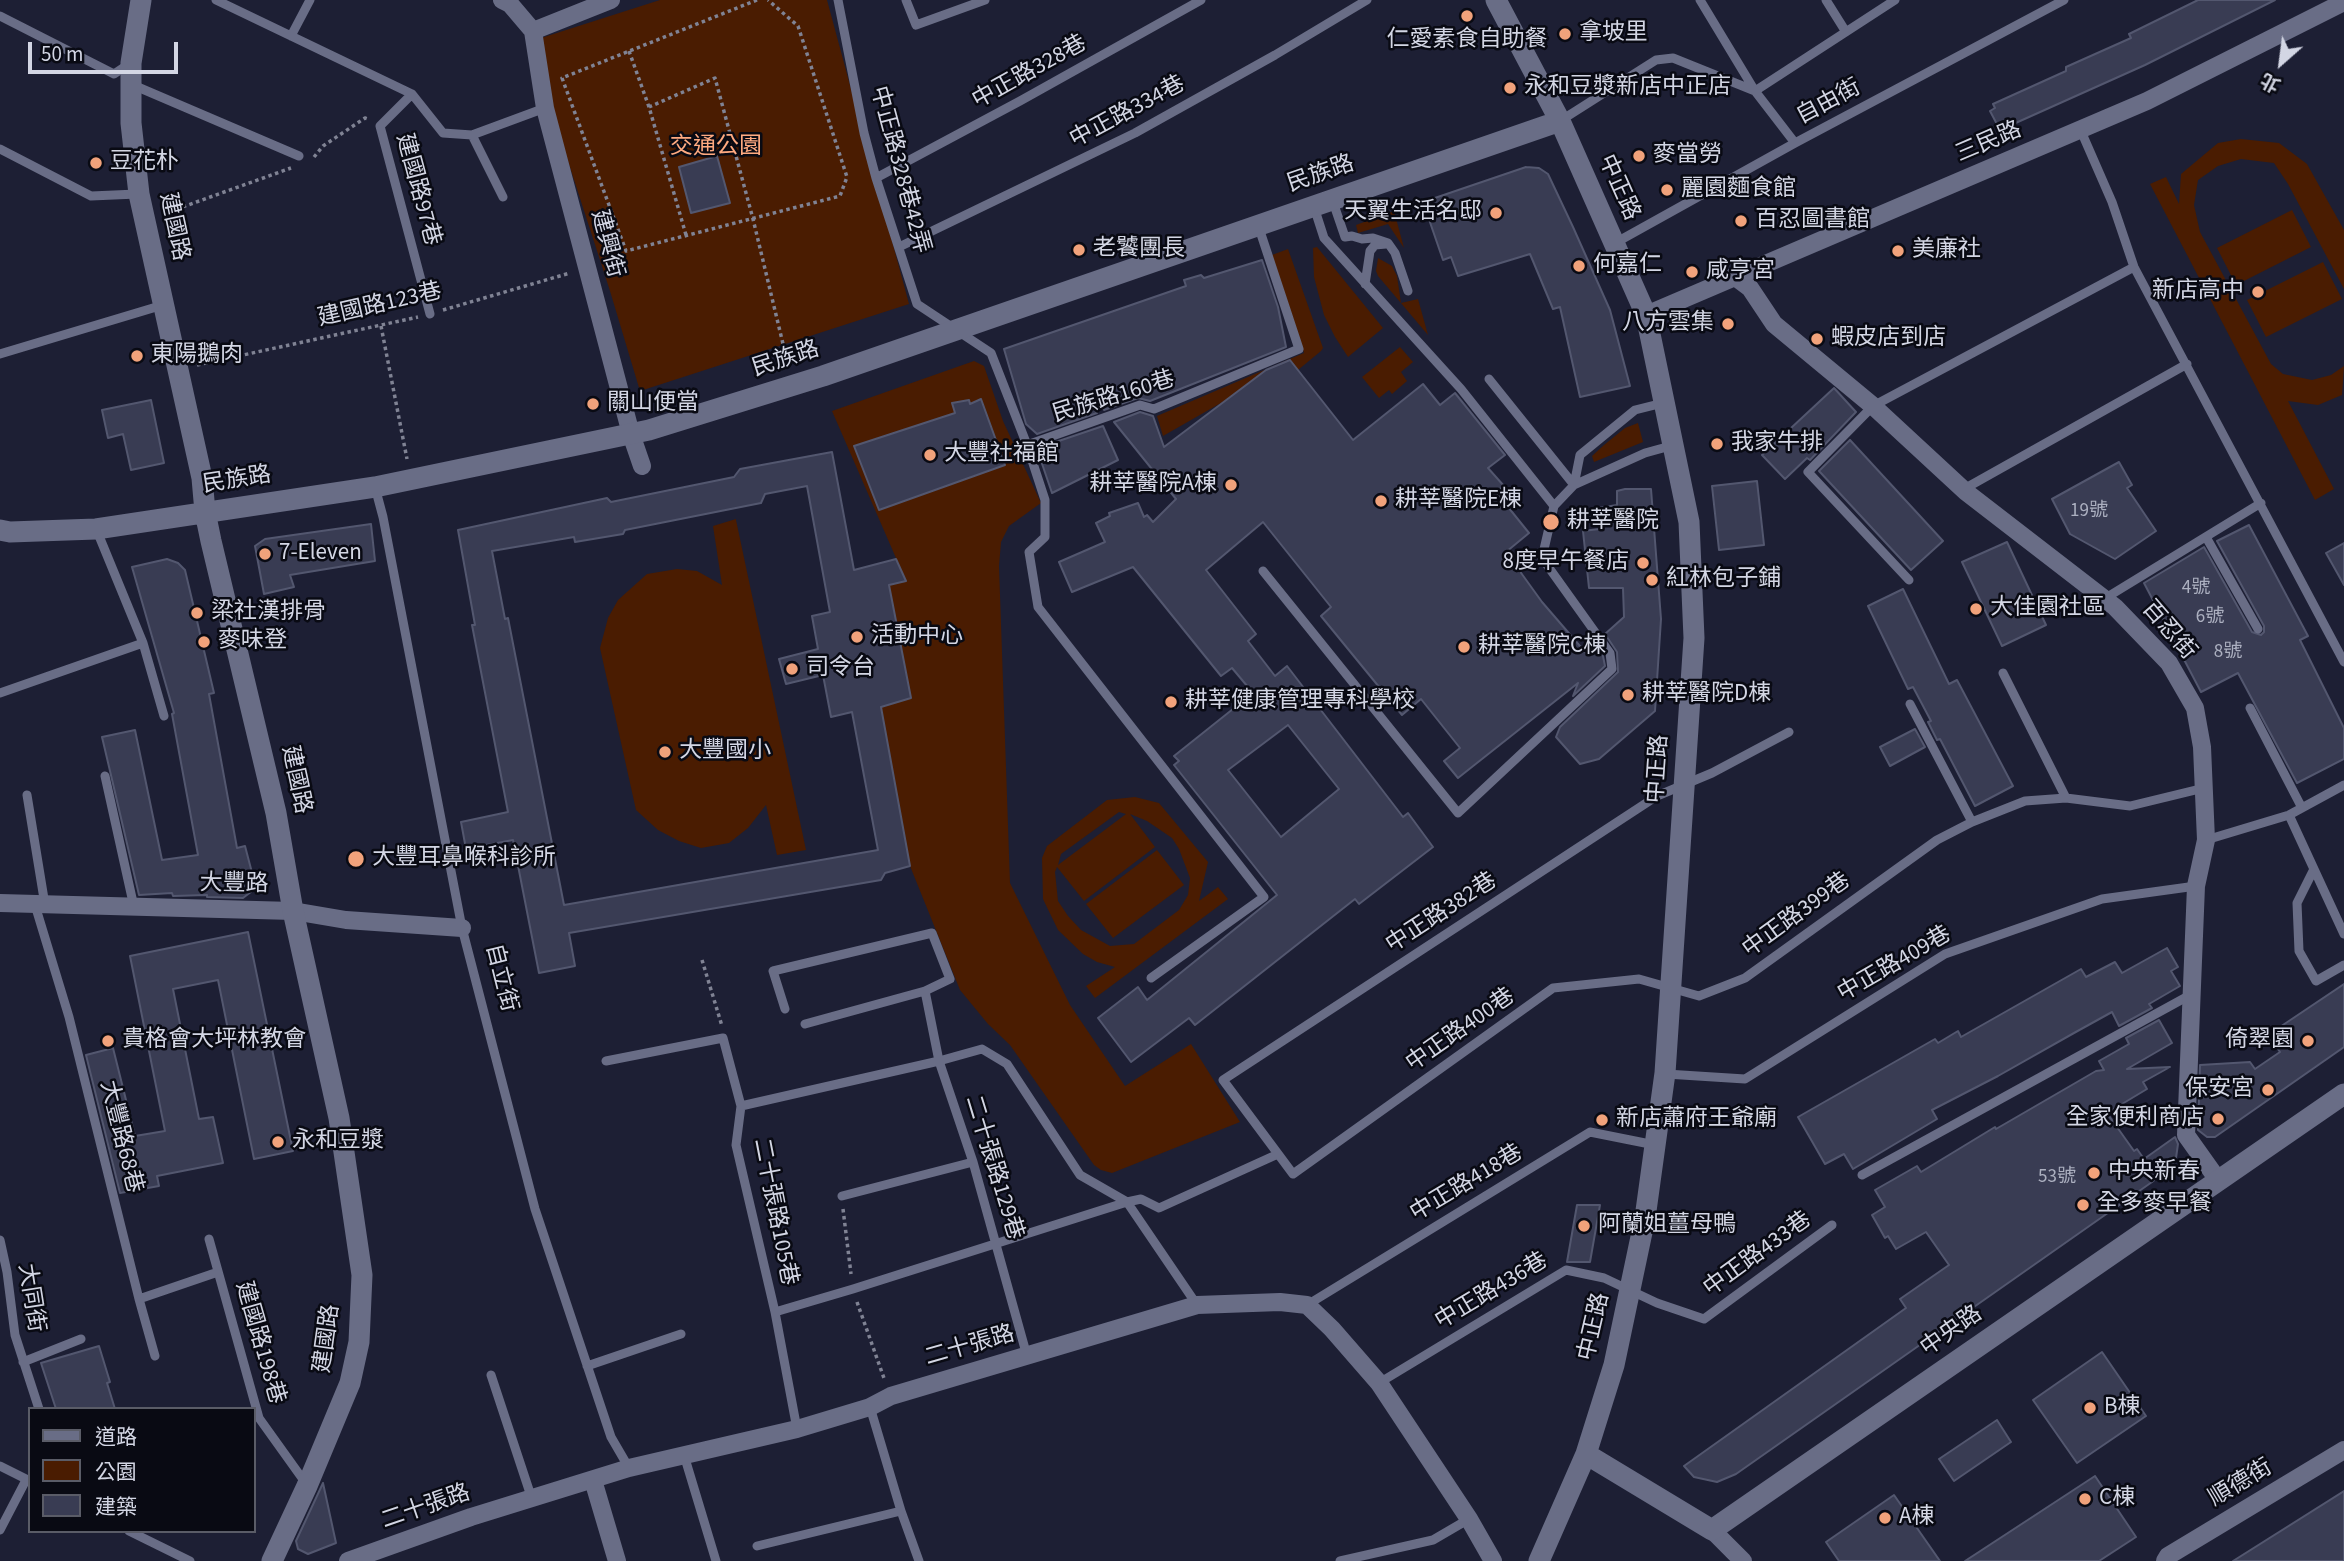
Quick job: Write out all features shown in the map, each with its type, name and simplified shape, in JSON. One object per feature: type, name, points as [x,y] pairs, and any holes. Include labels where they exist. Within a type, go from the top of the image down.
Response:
[{"type":"street","name":"建國路","points":[[141,0],[131,74],[131,123],[139,194],[202,478],[205,512],[276,813],[293,911],[339,1118],[362,1275],[359,1342],[350,1382],[307,1486],[272,1561]]},
{"type":"street","points":[[502,0],[510,4],[533,31],[611,0]]},
{"type":"street","name":"中正路","points":[[1496,0],[1560,121],[1646,315],[1689,522],[1694,638],[1665,1073],[1645,1218],[1614,1365],[1586,1454],[1539,1561]]},
{"type":"street","name":"三民路","points":[[1646,315],[2081,131],[2147,101],[2344,2]]},
{"type":"street","name":"建興街","points":[[533,31],[545,108],[642,467]]},
{"type":"street","name":"民族路","points":[[0,530],[10,532],[96,529],[375,487],[631,434],[823,376],[1560,121]]},
{"type":"street","name":"百忍街","points":[[1734,276],[1750,288],[1774,324],[1873,405],[1964,489],[2104,599],[2169,663],[2195,708],[2202,747],[2206,840],[2196,886],[2186,1135],[2218,1181]]},
{"type":"street","name":"大豐路","points":[[0,903],[293,911],[346,920],[464,928]]},
{"type":"street","name":"中央路","points":[[1712,1530],[2344,1094]]},
{"type":"street","name":"二十張路","points":[[348,1561],[471,1517],[629,1468],[797,1429],[870,1407],[891,1396],[1198,1305],[1280,1302],[1307,1305]]},
{"type":"street","points":[[1307,1305],[1379,1383],[1469,1519],[1493,1561]]},
{"type":"street","name":"順德街","points":[[2165,1561],[2168,1556],[2344,1450]]},
{"type":"street","points":[[1586,1454],[1712,1530],[1743,1561]]},
{"type":"street","points":[[593,1480],[617,1561]]},
{"type":"lane","points":[[216,0],[412,94],[443,133],[472,135],[545,108]]},
{"type":"lane","points":[[291,36],[310,0]]},
{"type":"lane","name":"中正路328巷42弄","points":[[838,0],[864,133],[917,304],[956,330]]},
{"type":"lane","points":[[906,0],[916,25],[985,0]]},
{"type":"lane","name":"中正路328巷","points":[[876,178],[1201,0]]},
{"type":"lane","name":"中正路334巷","points":[[899,247],[1135,133],[1367,0]]},
{"type":"lane","points":[[1700,0],[1755,91],[1795,143]]},
{"type":"lane","points":[[1826,0],[1846,32]]},
{"type":"lane","points":[[1755,91],[1895,0]]},
{"type":"lane","name":"自由街","points":[[1615,243],[1795,143],[2064,0]]},
{"type":"lane","points":[[0,16],[114,74],[131,74],[299,160]]},
{"type":"lane","points":[[1560,121],[1656,60],[1673,58],[1755,91]]},
{"type":"lane","name":"建國路97巷","points":[[412,94],[380,126],[430,314]]},
{"type":"lane","points":[[2081,131],[2112,202],[2134,267],[2344,662]]},
{"type":"lane","points":[[472,135],[503,197]]},
{"type":"lane","points":[[0,149],[91,196],[139,194]]},
{"type":"lane","points":[[1323,202],[1345,237],[1388,243],[1395,253],[1408,291]]},
{"type":"lane","points":[[1323,202],[1324,238],[1461,389],[1554,506]]},
{"type":"lane","name":"民族路160巷","points":[[1027,445],[1139,405],[1154,409],[1299,349],[1258,225]]},
{"type":"lane","points":[[1365,284],[1370,251],[1375,245],[1388,243]]},
{"type":"lane","points":[[1909,580],[1808,472],[1873,405],[2134,267]]},
{"type":"lane","points":[[0,354],[163,305]]},
{"type":"lane","points":[[956,330],[990,353],[1027,445],[1045,500],[1045,537],[1029,552],[1038,607],[1264,897],[1151,978]]},
{"type":"lane","points":[[1964,489],[2187,364]]},
{"type":"lane","points":[[1489,379],[1574,485]]},
{"type":"lane","points":[[1574,485],[1580,455],[1635,410],[1665,402]]},
{"type":"lane","points":[[1263,571],[1458,813],[1612,669],[1610,653],[1542,558],[1554,506],[1574,485],[1645,453],[1674,445]]},
{"type":"lane","name":"自立街","points":[[375,487],[464,928],[534,1209],[611,1437],[629,1468]]},
{"type":"lane","points":[[2104,599],[2260,503]]},
{"type":"lane","points":[[96,529],[143,643],[164,716]]},
{"type":"lane","points":[[2206,537],[2259,629]]},
{"type":"lane","points":[[0,693],[143,643]]},
{"type":"lane","points":[[2003,673],[2066,798]]},
{"type":"lane","points":[[1910,704],[1972,822]]},
{"type":"lane","points":[[2250,709],[2302,808]]},
{"type":"lane","name":"中正路382巷","points":[[1278,1154],[1223,1080],[1657,796],[1789,732]]},
{"type":"lane","points":[[105,776],[134,907]]},
{"type":"lane","points":[[2206,840],[2289,816],[2344,785]]},
{"type":"lane","name":"中正路399巷","points":[[1671,988],[1699,996],[1745,978],[1937,839],[2025,801],[2066,798],[2130,806],[2204,788]]},
{"type":"lane","name":"大豐路68巷","points":[[27,795],[40,905],[155,1356]]},
{"type":"lane","points":[[2289,816],[2344,934]]},
{"type":"lane","points":[[2314,869],[2297,903],[2299,951],[2316,981],[2344,965]]},
{"type":"lane","name":"中正路409巷","points":[[1665,1073],[1745,1079],[1945,954],[2102,899],[2196,886]]},
{"type":"lane","points":[[785,1009],[774,971],[932,933],[950,979],[925,990],[806,1024]]},
{"type":"lane","name":"中正路400巷","points":[[1278,1154],[1293,1174],[1553,988],[1639,979],[1671,988]]},
{"type":"lane","name":"二十張路129巷","points":[[925,990],[939,1061],[973,1162],[1028,1357]]},
{"type":"lane","points":[[1863,1175],[2192,994]]},
{"type":"lane","points":[[606,1061],[723,1038]]},
{"type":"lane","name":"二十張路105巷","points":[[723,1038],[741,1106],[736,1145],[775,1312],[797,1429]]},
{"type":"lane","points":[[741,1106],[982,1049],[1007,1064],[1080,1175],[1126,1202],[1198,1305]]},
{"type":"lane","name":"中正路418巷","points":[[1307,1305],[1590,1132],[1656,1145]]},
{"type":"lane","points":[[775,1312],[1126,1202],[1141,1199],[1159,1208],[1278,1154]]},
{"type":"lane","points":[[842,1196],[973,1162]]},
{"type":"lane","name":"中正路433巷","points":[[1630,1290],[1657,1303],[1704,1319],[1832,1225]]},
{"type":"lane","name":"建國路198巷","points":[[209,1239],[254,1407]]},
{"type":"lane","name":"大同街","points":[[0,1240],[15,1335],[39,1407]]},
{"type":"lane","name":"中正路436巷","points":[[1379,1383],[1566,1270],[1604,1278],[1630,1290]]},
{"type":"lane","points":[[139,1299],[219,1272]]},
{"type":"lane","points":[[587,1366],[681,1334]]},
{"type":"lane","name":"大同街","points":[[23,1362],[80,1339]]},
{"type":"lane","points":[[491,1375],[532,1499]]},
{"type":"lane","points":[[870,1407],[916,1558]]},
{"type":"lane","name":"建國路198巷","points":[[257,1418],[307,1486]]},
{"type":"lane","points":[[684,1455],[716,1561]]},
{"type":"lane","points":[[0,1466],[28,1480],[0,1530]]},
{"type":"lane","points":[[757,1546],[901,1511]]},
{"type":"lane","points":[[1340,1561],[1433,1540],[1469,1519]]},
{"type":"lane","points":[[133,1533],[190,1561]]},
{"type":"path","points":[[757,0],[562,78],[626,251],[840,195],[847,177],[798,26],[768,0]]},
{"type":"path","points":[[629,51],[649,107],[686,235]]},
{"type":"path","points":[[649,107],[716,78],[784,348]]},
{"type":"path","points":[[312,160],[323,146],[365,118],[380,126]]},
{"type":"path","points":[[145,221],[299,160]]},
{"type":"path","name":"建國路123巷","points":[[178,369],[430,314],[587,267]]},
{"type":"path","points":[[381,326],[407,459]]},
{"type":"path","points":[[702,960],[723,1029],[723,1038]]},
{"type":"green space","name":"交通公園","points":[[660,0],[827,0],[909,304],[640,391],[545,90],[538,39]]},
{"type":"green space","points":[[2241,139],[2279,143],[2307,164],[2344,230],[2344,289],[2274,163],[2241,159],[2218,166],[2198,180],[2194,205],[2200,232],[2271,364],[2283,374],[2312,380],[2331,375],[2344,366],[2342,395],[2318,405],[2288,401],[2334,489],[2315,500],[2150,184],[2166,177],[2179,204],[2181,174],[2218,143]]},
{"type":"green space","points":[[2292,210],[2311,247],[2236,285],[2217,248]]},
{"type":"green space","points":[[1394,211],[1404,248],[1388,224],[1358,233],[1356,225]]},
{"type":"green space","points":[[1317,247],[1383,328],[1348,357],[1324,315],[1314,277],[1313,248]]},
{"type":"green space","points":[[1288,249],[1323,348],[1321,351],[1298,370],[1291,363],[1163,436],[1157,416],[1304,353],[1272,255]]},
{"type":"green space","points":[[1378,258],[1392,266],[1397,276],[1401,303],[1418,299],[1428,335],[1378,276]]},
{"type":"green space","points":[[2323,262],[2342,299],[2266,337],[2247,300]]},
{"type":"green space","points":[[1400,347],[1413,362],[1401,372],[1407,381],[1392,394],[1389,390],[1379,398],[1362,377]]},
{"type":"green space","points":[[974,361],[984,366],[1003,421],[1041,503],[1009,526],[1001,542],[999,566],[1010,883],[1070,1005],[1125,1086],[1191,1044],[1240,1122],[1112,1173],[1094,1165],[1010,1045],[988,1024],[960,990],[910,866],[881,707],[911,698],[889,585],[906,581],[832,411]]},
{"type":"green space","points":[[1638,423],[1643,442],[1594,462],[1592,456],[1604,445],[1625,428]]},
{"type":"green space","points":[[736,519],[806,850],[777,855],[766,805],[748,828],[729,843],[701,848],[658,830],[636,810],[600,648],[608,618],[618,600],[647,574],[677,569],[697,571],[722,585],[713,526]]},
{"type":"green space","points":[[1135,797],[1159,803],[1208,862],[1199,901],[1218,887],[1228,899],[1095,998],[1086,986],[1115,967],[1097,962],[1083,954],[1058,930],[1043,899],[1042,858],[1047,846],[1107,800]],"holes":[[[1119,812],[1126,814],[1058,865],[1061,854]],[[1130,814],[1147,821],[1172,838],[1190,878],[1188,895],[1179,910],[1134,944],[1110,946],[1081,930],[1068,916],[1058,901],[1055,872],[1057,867],[1084,901],[1155,847]]]},
{"type":"green space","points":[[1157,850],[1184,885],[1113,938],[1086,904]]},
{"type":"building","points":[[2198,0],[2275,0],[2145,65],[2000,130],[1990,111],[1995,108],[1993,104],[2066,71],[2066,67],[2131,38],[2129,34]]},
{"type":"building","points":[[717,156],[730,203],[691,213],[679,167]]},
{"type":"building","points":[[1526,167],[1539,168],[1548,174],[1610,310],[1630,386],[1580,397],[1560,307],[1553,309],[1530,254],[1458,276],[1451,257],[1443,260],[1423,202]]},
{"type":"building","points":[[1262,260],[1278,307],[1286,347],[1150,401],[1138,398],[1104,410],[1094,397],[1091,399],[1097,413],[1037,434],[1026,424],[1004,349],[1186,286],[1184,280],[1201,275],[1204,278]]},
{"type":"building","points":[[1290,360],[1353,440],[1423,384],[1440,405],[1455,393],[1505,455],[1488,468],[1504,486],[1496,492],[1529,533],[1506,552],[1542,602],[1586,653],[1595,644],[1603,656],[1605,666],[1573,696],[1578,683],[1458,778],[1444,761],[1460,748],[1421,699],[1402,715],[1321,616],[1331,607],[1263,522],[1206,570],[1256,634],[1248,641],[1275,676],[1287,666],[1403,817],[1408,813],[1433,847],[1359,904],[1355,899],[1195,1025],[1189,1018],[1131,1062],[1098,1018],[1138,987],[1147,1000],[1277,895],[1174,765],[1179,761],[1174,756],[1253,693],[1232,668],[1221,676],[1133,567],[1072,592],[1059,562],[1105,542],[1096,523],[1110,516],[1109,513],[1138,503],[1144,517],[1147,515],[1153,522],[1176,499],[1114,422],[1140,412],[1153,416],[1164,447],[1266,370]],"holes":[[[1288,725],[1339,789],[1281,837],[1228,770]]]},
{"type":"building","points":[[1834,388],[1856,412],[1810,460],[1807,458],[1785,479],[1762,455]]},
{"type":"building","name":"大豐社福館","points":[[981,399],[1005,465],[879,510],[854,446],[955,413],[952,403],[969,400],[970,404]]},
{"type":"building","points":[[151,400],[164,463],[131,470],[123,434],[108,438],[102,410]]},
{"type":"building","points":[[1103,426],[1118,460],[1052,493],[1038,452],[1043,451],[1041,447]]},
{"type":"building","points":[[1850,440],[1943,541],[1911,570],[1819,471]]},
{"type":"building","points":[[832,452],[854,570],[896,559],[906,581],[889,585],[911,698],[881,707],[910,866],[885,873],[881,880],[569,933],[575,966],[539,973],[513,840],[466,849],[461,822],[508,812],[472,625],[475,625],[458,530],[607,498],[611,502],[734,477],[740,469]],"holes":[[[807,486],[830,612],[812,616],[818,649],[779,659],[786,684],[823,675],[831,717],[852,712],[878,850],[564,905],[508,618],[505,619],[492,551],[574,537],[575,542],[623,534],[625,530],[761,503],[765,494]]]},
{"type":"building","points":[[2119,462],[2132,485],[2127,488],[2156,531],[2115,559],[2070,534],[2052,499]]},
{"type":"building","points":[[1757,481],[1764,545],[1719,550],[1712,486]]},
{"type":"building","points":[[1651,489],[1661,619],[1655,711],[1599,759],[1580,764],[1556,737],[1560,727],[1618,672],[1617,652],[1605,634],[1624,617],[1623,588],[1589,588],[1583,531],[1599,529],[1599,508],[1617,505],[1617,491]]},
{"type":"building","points":[[371,524],[375,561],[290,575],[294,587],[264,594],[255,546],[265,539]]},
{"type":"building","points":[[2249,525],[2308,636],[2300,640],[2344,728],[2344,759],[2297,783],[2238,673],[2201,692],[2144,583],[2204,547],[2252,632],[2261,635],[2264,626],[2217,541]]},
{"type":"building","points":[[2007,542],[2046,625],[2002,646],[1962,562]]},
{"type":"building","points":[[2344,543],[2344,585],[2326,553]]},
{"type":"building","points":[[167,559],[178,563],[185,570],[214,693],[209,694],[237,848],[245,846],[256,888],[243,898],[173,896],[172,893],[139,895],[102,737],[135,730],[162,860],[198,855],[172,714],[174,713],[132,567]]},
{"type":"building","points":[[1903,589],[1949,684],[1957,680],[2013,786],[1975,806],[1940,739],[1937,740],[1928,722],[1931,721],[1913,687],[1908,689],[1868,606]]},
{"type":"building","points":[[1915,729],[1925,747],[1890,766],[1880,747]]},
{"type":"building","points":[[248,932],[293,1151],[254,1159],[218,980],[173,989],[199,1119],[213,1117],[223,1163],[157,1176],[159,1186],[120,1193],[86,1055],[113,1048],[135,1136],[165,1131],[130,956]]},
{"type":"building","points":[[2167,948],[2178,967],[2171,971],[2180,986],[2149,1004],[2152,1008],[2119,1026],[2112,1012],[1932,1110],[1937,1119],[1853,1169],[1844,1154],[1825,1164],[1798,1117],[1935,1039],[1938,1043],[1958,1031],[1961,1037],[2081,969],[2086,977],[2115,962],[2122,973]]},
{"type":"building","points":[[2344,984],[2344,1047],[2215,1137],[2207,1137],[2198,1130],[2200,1065],[2250,1062],[2255,1069],[2280,1052],[2268,1035]]},
{"type":"building","points":[[2159,1020],[2172,1043],[2127,1069],[2170,1067],[2143,1082],[2147,1089],[2107,1113],[2134,1151],[2137,1149],[2144,1159],[2175,1137],[2178,1144],[2176,1158],[2171,1166],[1736,1474],[1717,1482],[1694,1477],[1684,1466],[1906,1308],[1900,1299],[1949,1265],[1926,1232],[1896,1249],[1888,1236],[1885,1238],[1872,1215],[1885,1207],[1875,1190],[1917,1166],[1921,1172],[1995,1127],[1996,1129],[2096,1071],[2104,1070],[2099,1061],[2129,1044],[2126,1038]]},
{"type":"building","points":[[1577,1205],[1600,1205],[1590,1262],[1567,1262]]},
{"type":"building","points":[[99,1346],[114,1407],[55,1407],[41,1363]]},
{"type":"building","name":"B棟","points":[[2102,1352],[2146,1416],[2077,1463],[2033,1400]]},
{"type":"building","points":[[1997,1420],[2011,1442],[1954,1481],[1939,1459]]},
{"type":"building","name":"C棟","points":[[2095,1476],[2136,1537],[2099,1561],[1965,1561]]},
{"type":"building","points":[[323,1483],[336,1543],[308,1554],[298,1549],[296,1541]]},
{"type":"building","points":[[2344,1491],[2344,1561],[2233,1561]]},
{"type":"building","name":"A棟","points":[[1894,1495],[1940,1561],[1839,1561],[1826,1542]]},
{"type":"place","name":"仁愛素食自助餐","points":[[1467,16]]},
{"type":"place","name":"拿坡里","points":[[1565,34]]},
{"type":"place","name":"永和豆漿新店中正店","points":[[1510,88]]},
{"type":"place","name":"麥當勞","points":[[1639,156]]},
{"type":"place","name":"豆花朴","points":[[96,163]]},
{"type":"place","name":"麗園麵食館","points":[[1667,190]]},
{"type":"place","name":"天翼生活名邸","points":[[1496,213]]},
{"type":"place","name":"百忍圖書館","points":[[1741,221]]},
{"type":"place","name":"老饕團長","points":[[1079,250]]},
{"type":"place","name":"美廉社","points":[[1898,251]]},
{"type":"place","name":"何嘉仁","points":[[1579,266]]},
{"type":"place","name":"咸亨宮","points":[[1692,272]]},
{"type":"place","name":"新店高中","points":[[2258,292]]},
{"type":"place","name":"八方雲集","points":[[1728,324]]},
{"type":"place","name":"蝦皮店到店","points":[[1817,339]]},
{"type":"place","name":"東陽鵝肉","points":[[137,356]]},
{"type":"place","name":"關山便當","points":[[593,404]]},
{"type":"place","name":"我家牛排","points":[[1717,444]]},
{"type":"place","name":"大豐社福館","points":[[930,455]]},
{"type":"place","name":"耕莘醫院A棟","points":[[1231,485]]},
{"type":"place","name":"耕莘醫院E棟","points":[[1381,501]]},
{"type":"place","name":"耕莘醫院","points":[[1551,522]]},
{"type":"place","name":"7-Eleven","points":[[265,554]]},
{"type":"place","name":"8度早午餐店","points":[[1643,563]]},
{"type":"place","name":"紅林包子鋪","points":[[1652,580]]},
{"type":"place","name":"大佳園社區","points":[[1976,609]]},
{"type":"place","name":"梁社漢排骨","points":[[197,613]]},
{"type":"place","name":"活動中心","points":[[857,637]]},
{"type":"place","name":"麥味登","points":[[204,642]]},
{"type":"place","name":"耕莘醫院C棟","points":[[1464,647]]},
{"type":"place","name":"司令台","points":[[792,669]]},
{"type":"place","name":"耕莘醫院D棟","points":[[1628,695]]},
{"type":"place","name":"耕莘健康管理專科學校","points":[[1171,702]]},
{"type":"place","name":"大豐國小","points":[[665,752]]},
{"type":"place","name":"大豐耳鼻喉科診所","points":[[356,859]]},
{"type":"place","name":"貴格會大坪林教會","points":[[108,1041]]},
{"type":"place","name":"倚翠園","points":[[2308,1041]]},
{"type":"place","name":"保安宮","points":[[2268,1090]]},
{"type":"place","name":"全家便利商店","points":[[2218,1119]]},
{"type":"place","name":"新店蕭府王爺廟","points":[[1602,1120]]},
{"type":"place","name":"永和豆漿","points":[[278,1142]]},
{"type":"place","name":"中央新春","points":[[2094,1173]]},
{"type":"place","name":"全多麥早餐","points":[[2083,1205]]},
{"type":"place","name":"阿蘭姐薑母鴨","points":[[1584,1226]]},
{"type":"place","name":"B棟","points":[[2090,1408]]},
{"type":"place","name":"C棟","points":[[2085,1499]]},
{"type":"place","name":"A棟","points":[[1885,1518]]}]
